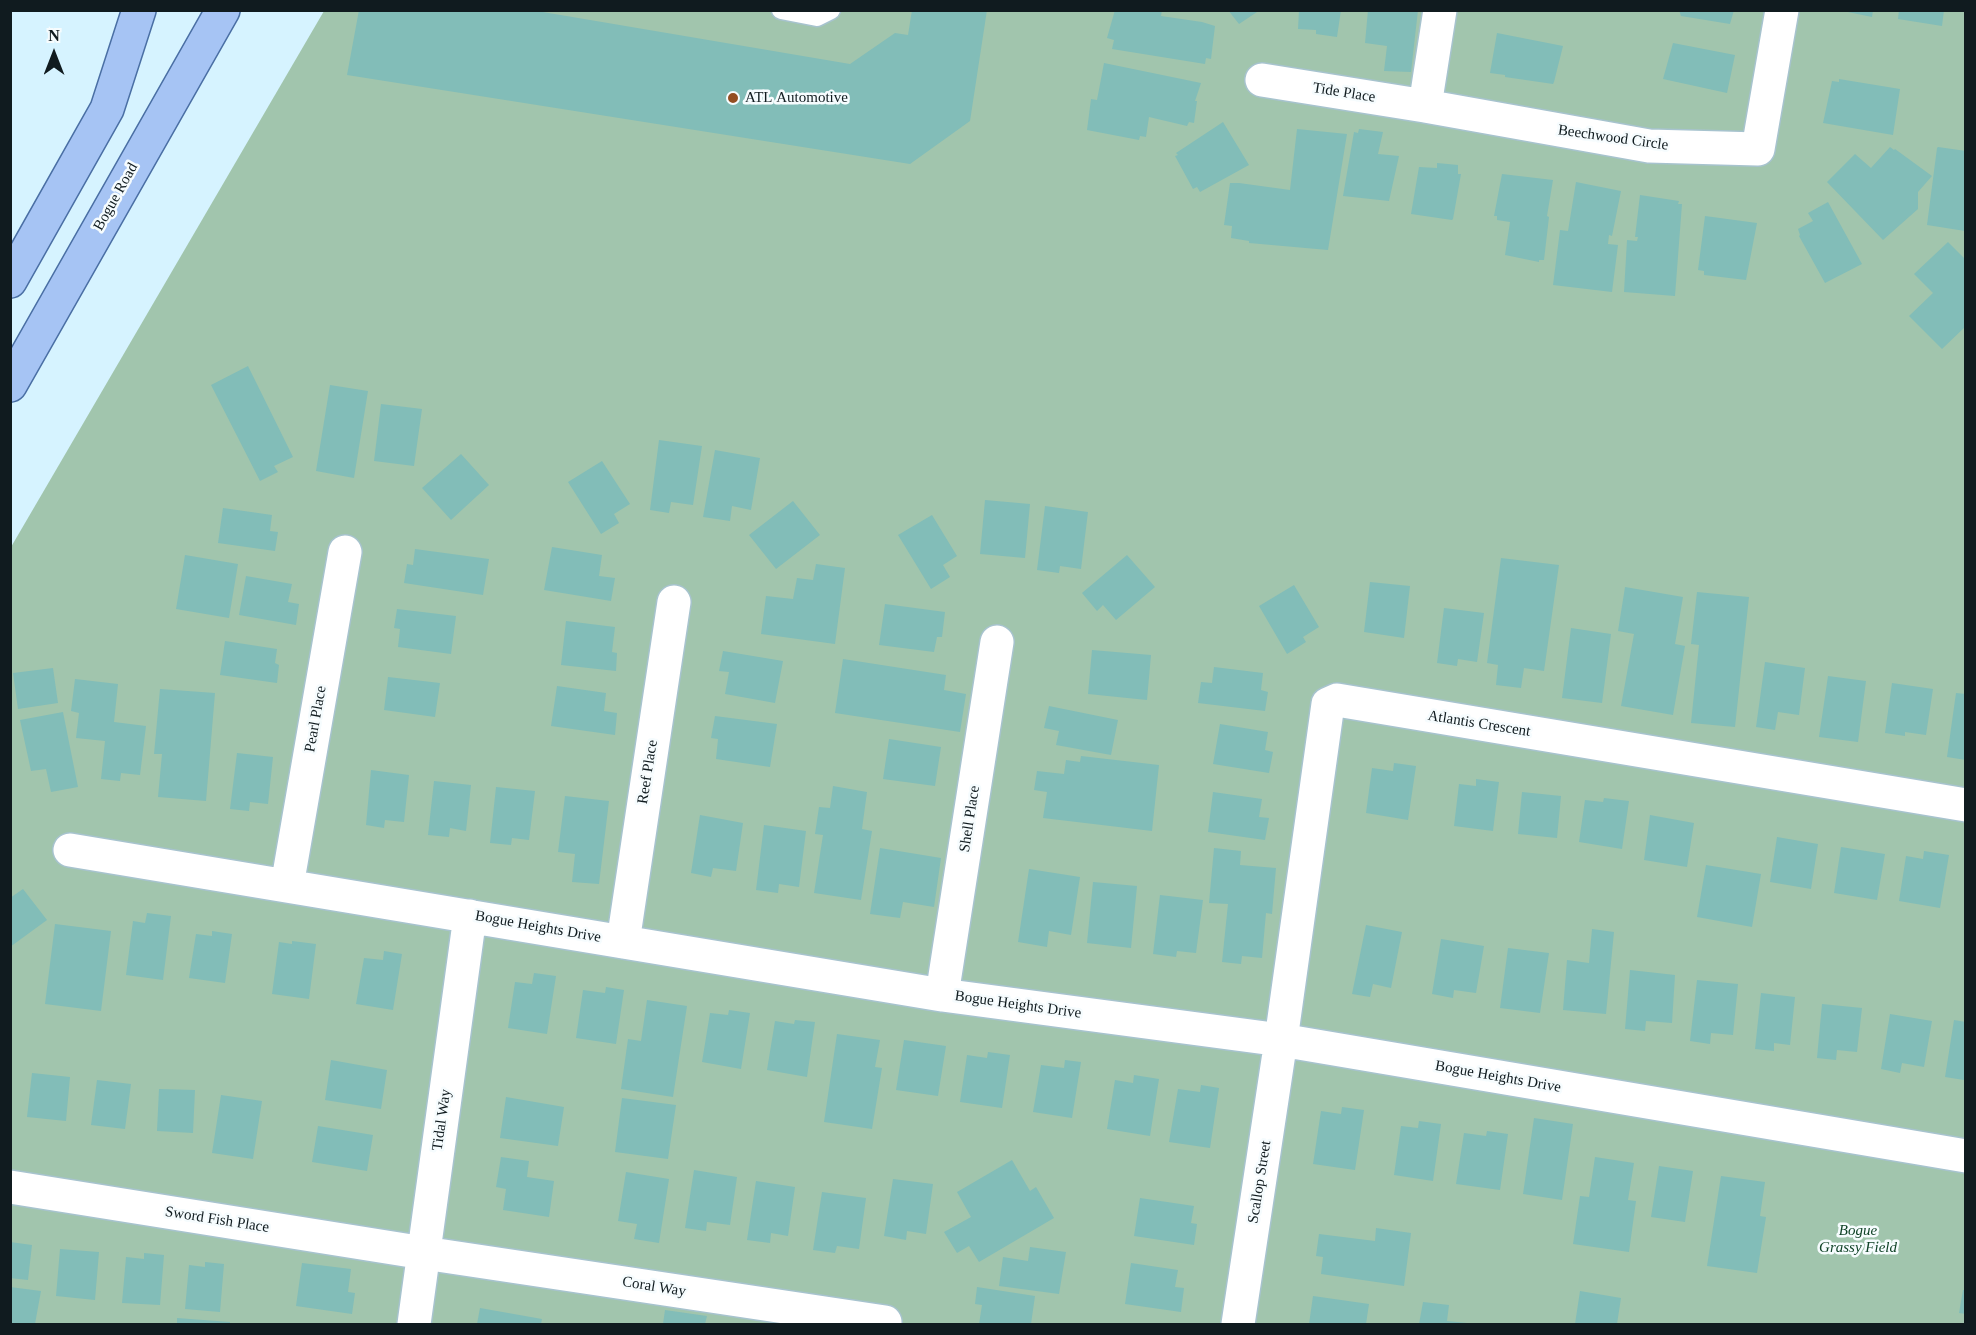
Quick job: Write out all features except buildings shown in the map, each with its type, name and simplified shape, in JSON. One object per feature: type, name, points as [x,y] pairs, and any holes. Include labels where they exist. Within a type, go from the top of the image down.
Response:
[{"type":"main road","points":[[10,281],[107,109],[139,10]]},
{"type":"main road","name":"Bogue Road","points":[[10,385],[223,10]]},
{"type":"street","points":[[1425,106],[1440,10]]},
{"type":"street","name":"Beechwood Circle","points":[[1425,106],[1649,146],[1758,149],[1782,10]]},
{"type":"street","name":"Tide Place","points":[[1262,80],[1425,106]]},
{"type":"street","name":"Pearl Place","points":[[287,886],[345,552]]},
{"type":"street","name":"Reef Place","points":[[622,942],[674,602]]},
{"type":"street","name":"Shell Place","points":[[942,995],[997,642]]},
{"type":"street","name":"Atlantis Crescent","points":[[1281,1040],[1328,704],[1332,701],[1965,805]]},
{"type":"street","name":"Bogue Heights Drive","points":[[70,850],[942,995],[1281,1040],[1965,1156]]},
{"type":"street","name":"Tidal Way","points":[[414,1324],[470,916]]},
{"type":"street","name":"Scallop Street","points":[[1238,1324],[1281,1040]]},
{"type":"street","name":"Sword Fish Place","points":[[10,1187],[424,1253]]},
{"type":"street","name":"Coral Way","points":[[424,1253],[885,1322]]},
{"type":"lane","points":[[781,10],[817,17],[831,10]]},
{"type":"green space","name":"Bogue Grassy Field","points":[[324,11],[1965,11],[1965,1324],[11,1324],[11,547]]},
{"type":"place","name":"ATL Automotive","points":[[733,98]]}]
